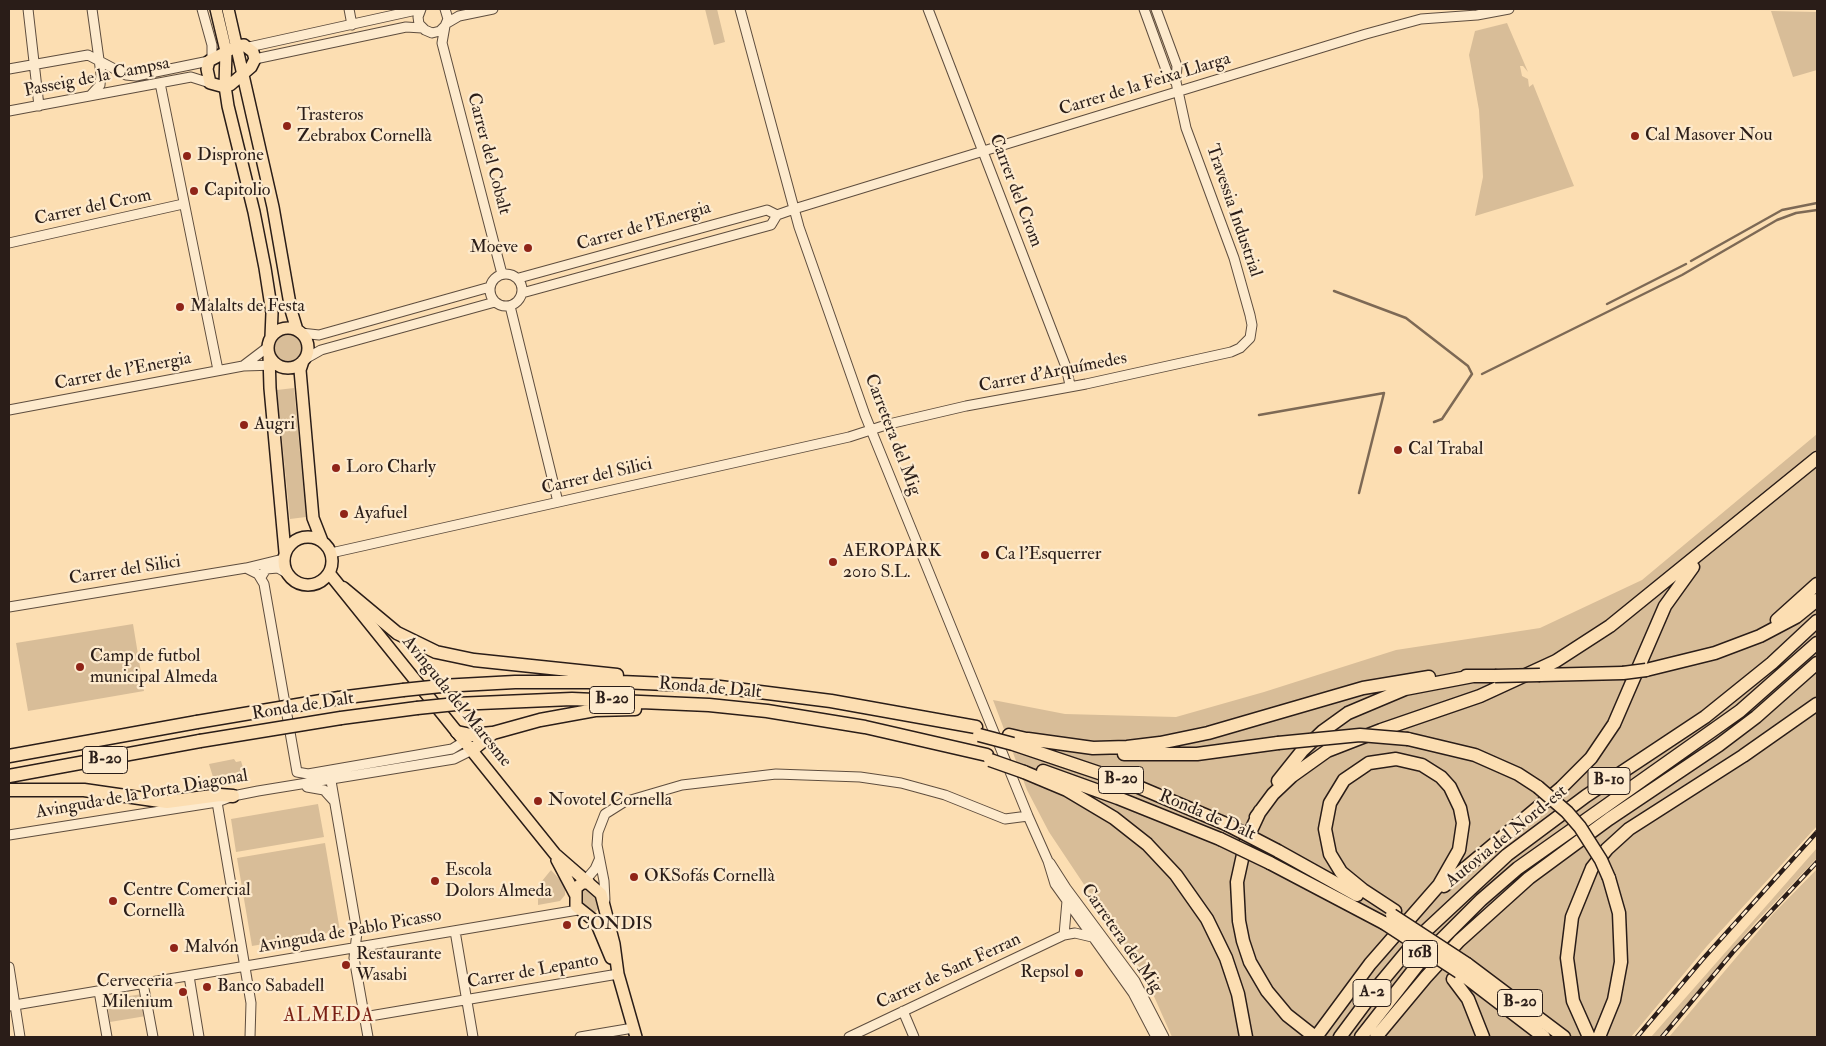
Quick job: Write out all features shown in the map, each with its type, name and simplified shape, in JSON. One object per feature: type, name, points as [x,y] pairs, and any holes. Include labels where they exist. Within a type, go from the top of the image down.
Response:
[{"type":"highway","points":[[1256,817],[1273,794],[1292,776],[1326,751],[1380,730],[1480,696],[1556,660],[1610,626],[1732,529],[1817,458]]},
{"type":"highway","points":[[1387,923],[1443,888],[1561,788],[1591,758],[1614,724],[1665,606],[1695,565],[1732,529]]},
{"type":"highway","points":[[1736,646],[1785,614],[1817,584]]},
{"type":"highway","points":[[343,588],[397,633],[425,648],[444,654],[474,660],[687,684]]},
{"type":"highway","points":[[1011,739],[1028,739],[1093,748],[1144,746],[1208,733],[1378,684],[1428,677],[1623,673],[1646,670],[1694,660],[1736,646],[1777,628],[1817,600]]},
{"type":"highway","name":"Autovia del Nord-est","points":[[1340,1037],[1378,986],[1439,916],[1507,855],[1586,796],[1705,717],[1772,663],[1817,621]]},
{"type":"highway","name":"Autovia del Nord-est","points":[[1361,1037],[1423,958],[1518,868],[1562,834],[1740,711],[1817,643]]},
{"type":"highway","points":[[1379,1035],[1459,942],[1529,878],[1609,819],[1719,745],[1756,717],[1817,663]]},
{"type":"highway","points":[[1387,923],[1341,872],[1330,854],[1325,829],[1330,803],[1344,780],[1369,764],[1396,759],[1422,765],[1441,777],[1456,798],[1463,823],[1460,850],[1448,873],[1387,923],[1351,988],[1315,1037],[1302,1028],[1277,1003],[1258,977],[1248,955],[1239,921],[1238,875],[1246,841],[1256,817],[1274,786],[1302,751],[1323,731],[1348,714],[1376,700],[1405,689],[1473,676]]},
{"type":"highway","name":"Ronda de Dalt","points":[[9,756],[339,698],[441,686],[515,682],[687,684],[802,696],[898,713],[1011,739]]},
{"type":"highway","name":"Ronda de Dalt","points":[[9,776],[200,741],[341,718],[456,704],[594,699],[687,703],[767,711],[857,725],[934,741],[1118,798],[1220,839],[1387,923]]},
{"type":"highway","points":[[1592,1036],[1573,1001],[1567,958],[1572,917],[1592,868],[1607,849],[1629,829],[1743,756],[1817,704]]},
{"type":"highway","points":[[465,741],[471,736],[572,713],[609,709],[767,711]]},
{"type":"highway","points":[[465,741],[493,732]]},
{"type":"highway","points":[[1028,739],[1092,752],[1156,756],[1205,753],[1360,735],[1408,739],[1475,755],[1518,774],[1538,787],[1567,812],[1591,842],[1609,878],[1619,913],[1621,962],[1614,1000],[1592,1036]]},
{"type":"highway","name":"B-20","points":[[1011,739],[1121,780],[1226,824],[1278,851],[1387,923],[1464,969],[1564,1037]]},
{"type":"highway","points":[[1022,768],[1067,790],[1103,811],[1147,844],[1176,874],[1203,913],[1223,952],[1238,994],[1246,1037]]},
{"type":"highway","points":[[9,790],[84,790],[167,802],[220,795],[233,796]]},
{"type":"highway","name":"16B","points":[[1387,923],[1438,966],[1464,969],[1468,999],[1483,1037]]},
{"type":"highway","name":"B-20","points":[[1464,969],[1544,1037]]},
{"type":"main road","points":[[216,9],[226,51],[225,86],[265,268],[272,313],[269,378],[285,572],[296,583],[307,586],[318,584],[329,573],[332,561],[331,553],[322,542],[314,537],[301,538],[293,542],[284,556]]},
{"type":"main road","points":[[228,9],[243,46],[240,62],[242,76],[273,207],[291,310],[299,332],[308,345],[300,370],[313,518],[322,542]]},
{"type":"main road","points":[[243,46],[253,52],[255,59],[251,67],[242,76],[225,86],[210,83],[207,69],[211,60],[226,51],[243,46]]},
{"type":"main road","points":[[271,354],[283,328],[299,332]]},
{"type":"main road","points":[[271,354],[290,368],[304,360]]},
{"type":"main road","name":"Avinguda del Maresme","points":[[329,573],[343,588],[555,854]]},
{"type":"main road","points":[[555,854],[586,882],[598,890],[614,944],[618,974]]},
{"type":"main road","points":[[555,854],[575,894]]},
{"type":"main road","points":[[586,882],[579,885],[575,894],[575,901],[578,910],[592,917],[598,926],[618,974],[634,1033]]},
{"type":"main road","points":[[592,917],[599,915],[604,905]]},
{"type":"street","points":[[28,9],[39,106]]},
{"type":"street","points":[[90,96],[100,85],[99,59],[92,9]]},
{"type":"street","points":[[202,9],[212,45],[211,60],[192,77],[210,83]]},
{"type":"street","points":[[349,9],[352,25]]},
{"type":"street","points":[[243,46],[352,25],[421,9],[418,21],[422,28]]},
{"type":"street","points":[[445,9],[448,15],[446,25]]},
{"type":"street","points":[[432,33],[440,32],[459,16],[493,9]]},
{"type":"street","name":"Carretera del Mig","points":[[740,9],[794,209],[871,430],[1048,861],[1055,884],[1133,993],[1156,1037]]},
{"type":"street","name":"Carrer del Crom","points":[[928,9],[1066,367],[1070,385]]},
{"type":"street","name":"Travessia Industrial","points":[[1144,9],[1168,75],[1176,82]]},
{"type":"street","name":"Travessia Industrial","points":[[1156,9],[1177,66],[1176,82],[1186,128],[1234,258],[1250,315],[1252,325],[1250,338],[1240,348]]},
{"type":"street","name":"Carrer de la Feixa Llarga","points":[[794,209],[1408,22],[1509,9]]},
{"type":"street","name":"Carrer del Cobalt","points":[[446,25],[442,43],[502,274]]},
{"type":"street","points":[[255,59],[406,28],[422,28],[432,33],[442,43]]},
{"type":"street","points":[[9,69],[76,56],[88,56],[99,59],[126,75],[136,76],[211,60]]},
{"type":"street","name":"Passeig de la Campsa","points":[[9,111],[192,77]]},
{"type":"street","points":[[160,83],[218,370]]},
{"type":"street","name":"Carrer del Crom","points":[[9,243],[183,204]]},
{"type":"street","name":"Carrer de l'Energia","points":[[522,293],[760,228],[771,224],[777,216],[794,209]]},
{"type":"street","name":"Carrer de l'Energia","points":[[518,278],[767,210],[777,216]]},
{"type":"street","points":[[304,360],[321,350],[495,302],[510,306],[516,302],[522,293],[522,286],[518,278],[512,274],[502,274],[494,279],[490,287],[495,302]]},
{"type":"street","points":[[299,332],[319,335],[490,287]]},
{"type":"street","points":[[510,306],[558,502]]},
{"type":"street","name":"Carrer d'Arquímedes","points":[[871,430],[966,406],[1070,385],[1086,384],[1240,348]]},
{"type":"street","name":"Carrer de l'Energia","points":[[243,366],[271,354]]},
{"type":"street","name":"Carrer de l'Energia","points":[[9,410],[243,366],[271,354]]},
{"type":"street","points":[[243,366],[260,371],[269,378]]},
{"type":"street","name":"Carrer del Silici","points":[[331,553],[849,437],[871,430]]},
{"type":"street","name":"Carrer del Silici","points":[[9,607],[246,568],[284,556]]},
{"type":"street","points":[[246,568],[261,577],[264,584],[295,759],[297,772],[295,780],[282,787]]},
{"type":"street","points":[[261,577],[266,569],[278,568],[285,572]]},
{"type":"street","points":[[297,772],[308,774],[452,749],[465,741]]},
{"type":"street","name":"Avinguda de la Porta Diagonal","points":[[9,835],[217,802],[233,796],[282,787],[459,758],[465,741]]},
{"type":"street","points":[[329,770],[357,932],[354,958],[368,1037]]},
{"type":"street","points":[[604,905],[604,881],[599,860],[598,832],[605,814],[617,805],[640,796],[682,785],[744,776],[798,774],[868,778],[901,783],[945,795],[1005,819],[1028,816]]},
{"type":"street","name":"Avinguda de la Porta Diagonal","points":[[295,786],[322,789],[335,802]]},
{"type":"street","points":[[217,802],[252,1009],[250,1037]]},
{"type":"street","points":[[586,882],[599,860]]},
{"type":"street","name":"Carretera del Mig","points":[[1048,861],[1135,981],[1164,1037]]},
{"type":"street","points":[[1064,935],[1067,903],[1066,888]]},
{"type":"street","name":"Avinguda de Pablo Picasso","points":[[12,1006],[578,910]]},
{"type":"street","points":[[455,930],[474,1037]]},
{"type":"street","name":"Carrer de Sant Ferran","points":[[849,1037],[1064,935],[1075,933],[1092,937]]},
{"type":"street","points":[[9,967],[12,1006],[20,1037]]},
{"type":"street","name":"Carrer de Lepanto","points":[[364,1017],[618,974]]},
{"type":"street","points":[[189,976],[199,1037]]},
{"type":"street","points":[[143,983],[153,1037]]},
{"type":"street","points":[[98,991],[106,1037]]},
{"type":"street","points":[[903,1012],[914,1037]]},
{"type":"street","points":[[580,1037],[634,1033]]},
{"type":"shaded area","points":[[705,9],[717,9],[725,42],[714,45]]},
{"type":"shaded area","points":[[1771,11],[1817,12],[1817,70],[1793,77]]},
{"type":"shaded area","points":[[1507,23],[1528,72],[1523,66],[1520,66],[1522,76],[1528,79],[1529,87],[1533,84],[1574,186],[1475,216],[1483,177],[1479,110],[1469,55],[1475,31]]},
{"type":"shaded area","points":[[288,335],[298,339],[302,349],[298,359],[288,363],[278,359],[274,349],[278,339]]},
{"type":"shaded area","points":[[294,388],[306,517],[290,519],[277,390]]},
{"type":"shaded area","points":[[1817,434],[1817,826],[1707,946],[1631,1037],[1172,1037],[1145,976],[1049,832],[1027,790],[993,700],[1065,714],[1176,717],[1264,692],[1396,650],[1540,628],[1642,580]]},
{"type":"shaded area","name":"Camp de futbol municipal Almeda","points":[[133,624],[144,691],[28,711],[16,643]]},
{"type":"shaded area","points":[[234,759],[236,762],[241,761],[244,771],[213,777],[209,764]]},
{"type":"shaded area","points":[[318,804],[324,837],[236,852],[231,819]]},
{"type":"shaded area","points":[[325,843],[340,931],[252,946],[237,858]]},
{"type":"shaded area","points":[[1817,848],[1817,858],[1755,923],[1659,1037],[1651,1037]]},
{"type":"shaded area","points":[[1817,869],[1817,1037],[1669,1037],[1772,915]]},
{"type":"shaded area","points":[[551,870],[562,882],[565,895],[560,901],[538,905],[538,892],[542,881]]},
{"type":"shaded area","points":[[586,887],[596,895],[600,906],[594,914],[583,908],[579,896],[582,888]]},
{"type":"shaded area","points":[[142,994],[146,1016],[110,1022],[107,1000],[117,998],[118,1003],[123,1002],[123,997]]},
{"type":"waterway","points":[[1691,261],[1782,210],[1817,203]]},
{"type":"waterway","points":[[1482,374],[1682,275],[1777,220],[1796,213],[1817,210]]},
{"type":"waterway","points":[[1607,304],[1686,264]]},
{"type":"waterway","points":[[1334,291],[1406,318],[1468,366],[1472,374],[1442,419],[1434,422]]},
{"type":"waterway","points":[[1259,415],[1384,393],[1359,493]]},
{"type":"railway","points":[[1637,1037],[1702,960],[1817,832]]},
{"type":"railway","points":[[1662,1037],[1733,952],[1817,862]]},
{"type":"place","name":"Trasteros Zebrabox Cornellà","points":[[287,126]]},
{"type":"place","name":"Cal Masover Nou","points":[[1635,136]]},
{"type":"place","name":"Disprone","points":[[187,156]]},
{"type":"place","name":"Capitolio","points":[[194,191]]},
{"type":"place","name":"Moeve","points":[[528,248]]},
{"type":"place","name":"Malalts de Festa","points":[[180,307]]},
{"type":"place","name":"Augri","points":[[244,425]]},
{"type":"place","name":"Cal Trabal","points":[[1398,450]]},
{"type":"place","name":"Loro Charly","points":[[336,468]]},
{"type":"place","name":"Ayafuel","points":[[344,514]]},
{"type":"place","name":"Ca l'Esquerrer","points":[[985,555]]},
{"type":"place","name":"AEROPARK 2010 S.L.","points":[[833,562]]},
{"type":"place","name":"Camp de futbol municipal Almeda","points":[[80,667]]},
{"type":"place","name":"Novotel Cornella","points":[[538,801]]},
{"type":"place","name":"OKSofás Cornellà","points":[[634,877]]},
{"type":"place","name":"Escola Dolors Almeda","points":[[435,881]]},
{"type":"place","name":"Centre Comercial Cornellà","points":[[113,901]]},
{"type":"place","name":"CONDIS","points":[[567,925]]},
{"type":"place","name":"Malvón","points":[[174,948]]},
{"type":"place","name":"Restaurante Wasabi","points":[[346,965]]},
{"type":"place","name":"Repsol","points":[[1079,973]]},
{"type":"place","name":"Banco Sabadell","points":[[207,987]]},
{"type":"place","name":"Cerveceria Milenium","points":[[183,992]]},
{"type":"district","name":"ALMEDA","points":[[329,1017]]}]
